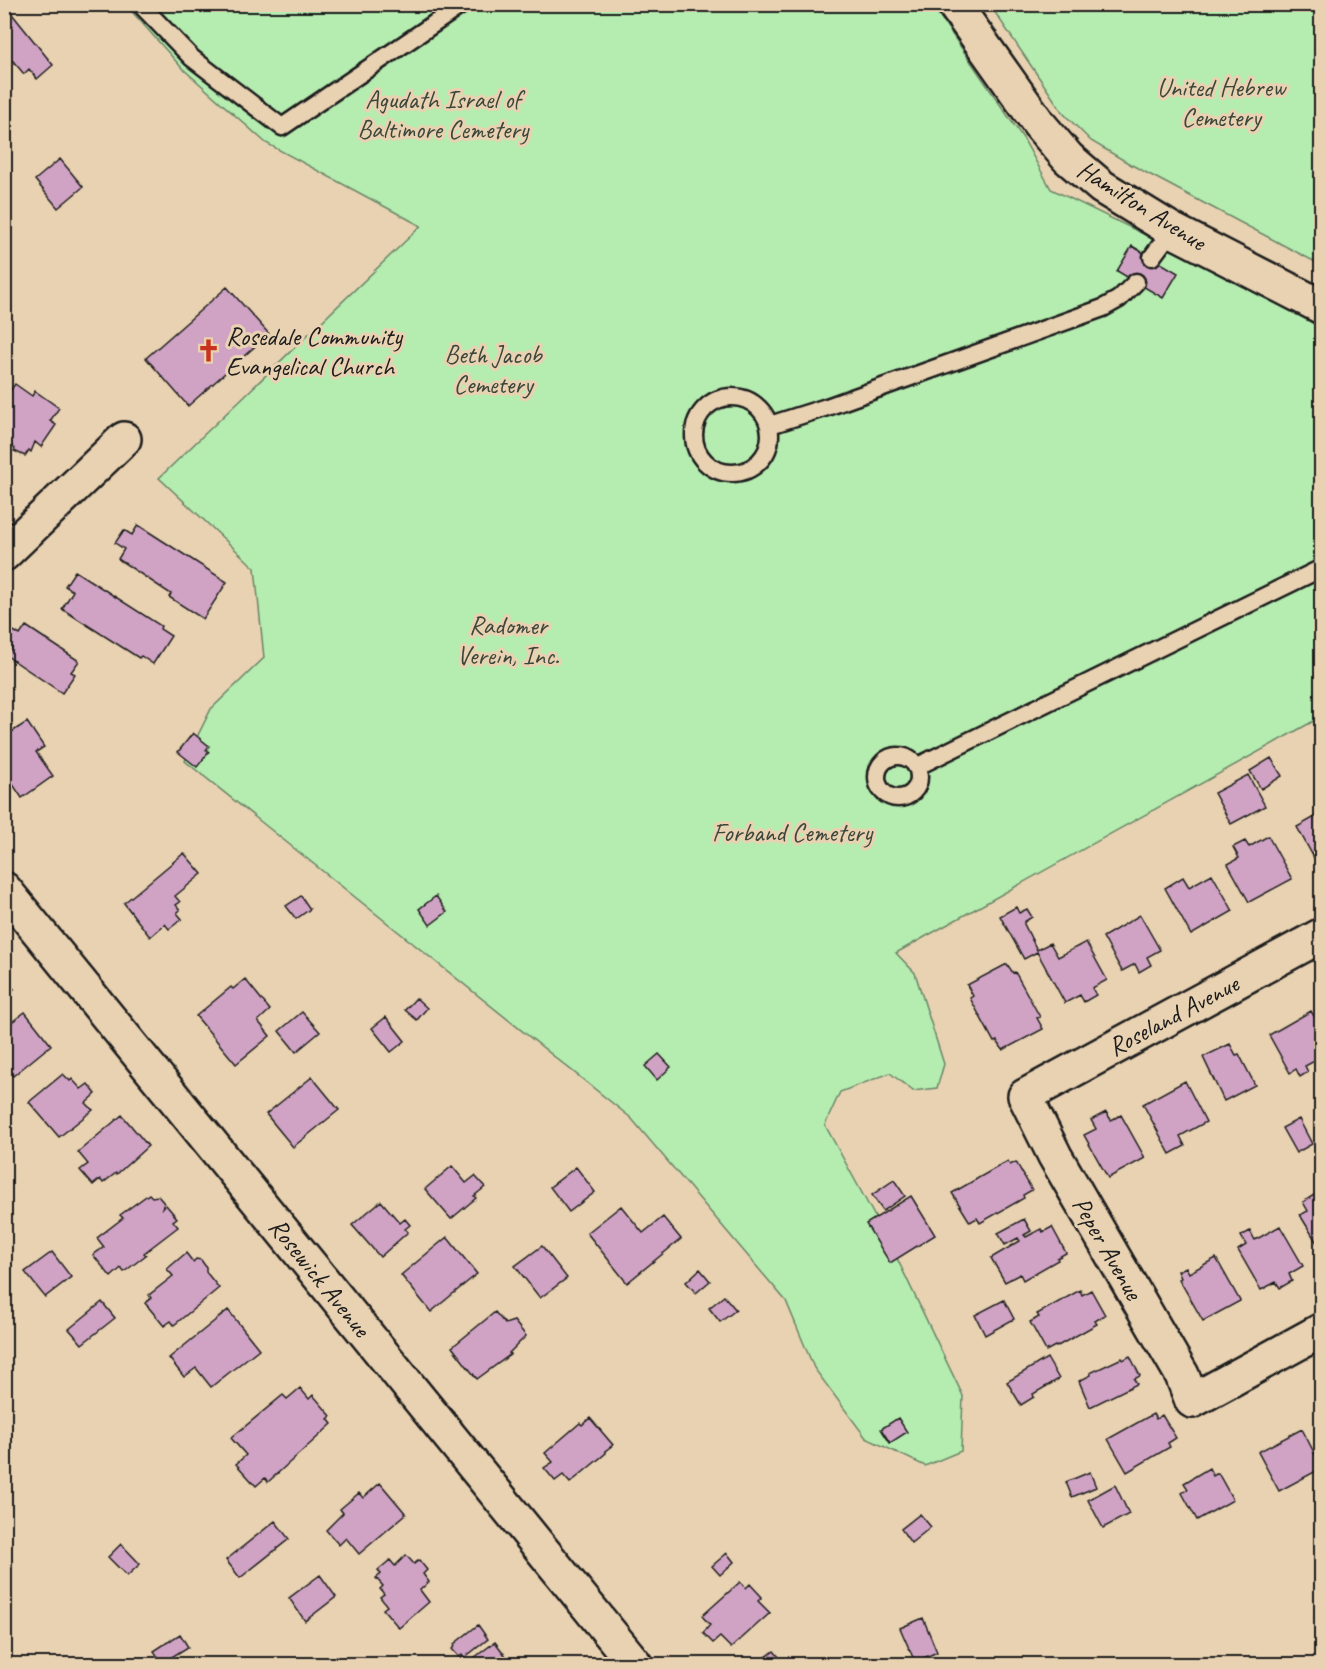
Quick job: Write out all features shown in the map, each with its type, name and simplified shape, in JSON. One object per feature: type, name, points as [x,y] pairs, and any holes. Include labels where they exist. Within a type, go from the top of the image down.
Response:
[{"type":"street","name":"Hamilton Avenue","points":[[954,4],[1039,124],[1068,158],[1102,187],[1172,230],[1322,307]]},
{"type":"street","points":[[4,554],[124,439]]},
{"type":"street","name":"Rosewick Avenue","points":[[4,889],[635,1665]]},
{"type":"street","name":"Roseland Avenue","points":[[1024,1096],[1322,935]]},
{"type":"street","name":"Peper Avenue","points":[[1024,1096],[1055,1156],[1182,1376],[1192,1401],[1322,1330]]},
{"type":"lane","points":[[140,4],[192,58],[282,127],[462,4]]},
{"type":"lane","points":[[1152,257],[1172,230]]},
{"type":"lane","points":[[770,425],[827,407],[1104,308],[1119,299],[1136,282]]},
{"type":"lane","points":[[740,397],[761,409],[770,425],[771,437],[768,450],[761,461],[747,471],[734,473],[715,470],[704,461],[694,445],[695,425],[704,409],[720,398],[740,397]]},
{"type":"lane","points":[[916,767],[1322,568]]},
{"type":"green space","points":[[126,5],[932,5],[1023,138],[1051,189],[1244,283],[1321,328],[1321,717],[896,953],[915,973],[944,1064],[937,1088],[913,1091],[890,1073],[840,1092],[825,1125],[893,1250],[963,1396],[961,1451],[925,1466],[866,1438],[814,1368],[786,1301],[631,1118],[185,761],[211,709],[264,658],[255,568],[159,478],[421,226],[266,143],[182,68]]},
{"type":"green space","name":"United Hebrew Cemetery","points":[[990,5],[1321,5],[1321,265],[1091,141],[1063,113]]},
{"type":"building","points":[[4,4],[53,65],[37,79],[29,69],[24,74],[13,61],[9,63],[4,57]]},
{"type":"building","points":[[60,159],[83,187],[58,208],[35,180]]},
{"type":"building","points":[[1132,246],[1178,273],[1163,298],[1117,271]]},
{"type":"building","points":[[227,287],[269,334],[188,406],[146,358]]},
{"type":"building","points":[[15,384],[32,396],[35,391],[59,408],[50,421],[56,425],[41,447],[35,442],[31,452],[29,450],[25,456],[14,451],[15,449],[8,444],[4,445],[4,399]]},
{"type":"building","points":[[138,525],[227,582],[203,619],[169,597],[171,594],[118,559],[124,549],[115,543],[124,530],[132,535]]},
{"type":"building","points":[[75,571],[161,626],[160,629],[171,636],[153,664],[141,656],[139,658],[62,609],[73,591],[65,586]]},
{"type":"building","points":[[26,626],[79,661],[71,672],[75,674],[62,693],[7,656],[12,647],[4,641],[12,630],[20,635]]},
{"type":"building","points":[[27,722],[44,747],[36,752],[53,776],[22,798],[8,777],[4,780],[4,737]]},
{"type":"building","points":[[193,733],[209,746],[206,750],[209,752],[197,767],[178,752]]},
{"type":"building","points":[[1271,758],[1282,776],[1261,789],[1250,771]]},
{"type":"building","points":[[1248,775],[1265,806],[1231,824],[1214,793]]},
{"type":"building","points":[[1322,813],[1322,863],[1318,865],[1297,827]]},
{"type":"building","points":[[1268,836],[1292,879],[1249,902],[1228,864],[1239,858],[1233,847],[1245,841],[1249,847]]},
{"type":"building","points":[[184,853],[202,874],[175,896],[180,902],[176,905],[180,910],[177,913],[182,919],[169,929],[165,924],[150,937],[124,903]]},
{"type":"building","points":[[1212,874],[1233,911],[1191,935],[1165,888],[1183,877],[1189,887]]},
{"type":"building","points":[[301,896],[310,909],[296,919],[286,906]]},
{"type":"building","points":[[436,896],[447,912],[430,925],[419,909]]},
{"type":"building","points":[[1016,907],[1019,913],[1027,909],[1032,917],[1024,924],[1037,950],[1050,943],[1058,957],[1086,942],[1107,980],[1092,988],[1096,995],[1084,1002],[1080,995],[1065,1003],[1037,952],[1024,959],[1000,916]]},
{"type":"building","points":[[1140,915],[1160,950],[1147,957],[1151,965],[1139,972],[1135,964],[1122,971],[1103,937]]},
{"type":"building","points":[[1007,964],[1013,973],[1015,972],[1040,1017],[1037,1018],[1043,1029],[1003,1050],[997,1041],[994,1042],[970,998],[973,996],[967,985]]},
{"type":"building","points":[[4,977],[14,989],[4,997]]},
{"type":"building","points":[[245,979],[270,1010],[258,1021],[270,1036],[236,1064],[196,1016],[231,987],[233,989]]},
{"type":"building","points":[[416,998],[427,1008],[417,1020],[405,1010]]},
{"type":"building","points":[[1311,1011],[1322,1029],[1322,1060],[1320,1058],[1305,1066],[1308,1072],[1300,1077],[1296,1069],[1290,1073],[1269,1035]]},
{"type":"building","points":[[25,1012],[51,1045],[13,1076],[4,1065],[4,1028]]},
{"type":"building","points":[[302,1012],[320,1032],[296,1052],[279,1031]]},
{"type":"building","points":[[386,1017],[405,1041],[391,1052],[372,1028]]},
{"type":"building","points":[[1230,1044],[1236,1055],[1239,1054],[1255,1085],[1224,1101],[1203,1057]]},
{"type":"building","points":[[659,1054],[671,1067],[657,1080],[645,1066]]},
{"type":"building","points":[[63,1074],[70,1081],[72,1079],[81,1089],[88,1084],[96,1094],[86,1103],[93,1110],[59,1137],[29,1102]]},
{"type":"building","points":[[312,1077],[339,1110],[293,1147],[266,1114]]},
{"type":"building","points":[[1185,1081],[1206,1122],[1180,1136],[1185,1146],[1170,1154],[1143,1104]]},
{"type":"building","points":[[1106,1112],[1111,1120],[1121,1115],[1145,1158],[1108,1178],[1084,1135],[1096,1129],[1091,1120]]},
{"type":"building","points":[[122,1115],[148,1146],[117,1174],[103,1183],[100,1179],[93,1185],[80,1170],[88,1164],[78,1152]]},
{"type":"building","points":[[1299,1119],[1312,1144],[1296,1153],[1282,1128]]},
{"type":"building","points":[[1008,1161],[1010,1165],[1016,1162],[1032,1190],[1023,1195],[1024,1198],[980,1223],[977,1218],[970,1222],[952,1193]]},
{"type":"building","points":[[452,1166],[466,1183],[475,1176],[485,1187],[474,1196],[476,1198],[451,1219],[425,1189]]},
{"type":"building","points":[[576,1167],[595,1192],[569,1212],[550,1187]]},
{"type":"building","points":[[894,1180],[905,1196],[883,1211],[872,1195]]},
{"type":"building","points":[[1317,1193],[1322,1200],[1322,1251],[1300,1215],[1308,1211],[1303,1202]]},
{"type":"building","points":[[149,1194],[152,1197],[158,1196],[164,1203],[162,1208],[166,1205],[177,1218],[173,1221],[178,1227],[124,1272],[121,1268],[111,1277],[93,1255],[104,1247],[97,1238],[123,1218],[120,1215]]},
{"type":"building","points":[[911,1196],[935,1235],[890,1263],[866,1224]]},
{"type":"building","points":[[381,1201],[400,1223],[405,1219],[410,1225],[405,1229],[408,1232],[380,1257],[352,1225]]},
{"type":"building","points":[[621,1206],[643,1233],[663,1217],[681,1239],[627,1283],[587,1233]]},
{"type":"building","points":[[1024,1219],[1031,1231],[1024,1235],[1026,1237],[1041,1229],[1043,1232],[1052,1227],[1066,1253],[1023,1280],[1020,1274],[1005,1282],[991,1258],[1020,1241],[1018,1238],[1005,1245],[998,1233]]},
{"type":"building","points":[[1280,1226],[1303,1266],[1289,1274],[1292,1281],[1280,1288],[1276,1282],[1261,1290],[1238,1250],[1246,1245],[1241,1236],[1250,1231],[1255,1240]]},
{"type":"building","points":[[447,1237],[477,1274],[431,1312],[401,1275]]},
{"type":"building","points":[[542,1246],[567,1278],[540,1298],[515,1266]]},
{"type":"building","points":[[52,1252],[71,1277],[45,1297],[25,1272]]},
{"type":"building","points":[[186,1253],[193,1262],[196,1259],[201,1260],[206,1267],[206,1272],[219,1288],[174,1325],[171,1321],[164,1326],[145,1303],[151,1298],[149,1295],[173,1276],[167,1269]]},
{"type":"building","points":[[1216,1258],[1240,1301],[1203,1321],[1179,1279],[1181,1278],[1178,1271],[1186,1267],[1189,1273]]},
{"type":"building","points":[[700,1269],[710,1281],[696,1293],[686,1282]]},
{"type":"building","points":[[1080,1290],[1082,1295],[1091,1290],[1105,1315],[1095,1321],[1097,1324],[1046,1351],[1030,1322],[1039,1317],[1037,1314]]},
{"type":"building","points":[[724,1296],[736,1310],[720,1322],[709,1308]]},
{"type":"building","points":[[1004,1300],[1014,1319],[985,1335],[975,1315]]},
{"type":"building","points":[[102,1302],[115,1318],[82,1344],[69,1329]]},
{"type":"building","points":[[228,1310],[259,1349],[211,1387],[196,1368],[184,1377],[169,1358]]},
{"type":"building","points":[[495,1312],[505,1324],[514,1321],[526,1336],[509,1353],[511,1354],[477,1379],[452,1347]]},
{"type":"building","points":[[1130,1356],[1140,1376],[1134,1379],[1137,1384],[1090,1407],[1079,1381],[1091,1375],[1090,1373]]},
{"type":"building","points":[[1047,1358],[1059,1379],[1033,1394],[1034,1397],[1021,1405],[1007,1382]]},
{"type":"building","points":[[300,1388],[309,1399],[313,1395],[331,1416],[328,1419],[332,1424],[268,1482],[265,1478],[256,1486],[236,1464],[246,1455],[231,1438],[283,1395],[287,1399]]},
{"type":"building","points":[[1153,1414],[1156,1419],[1162,1415],[1176,1438],[1168,1443],[1170,1447],[1127,1472],[1108,1439]]},
{"type":"building","points":[[590,1418],[613,1445],[570,1483],[563,1475],[555,1481],[544,1468],[553,1462],[545,1453],[580,1423],[582,1425]]},
{"type":"building","points":[[898,1418],[907,1432],[890,1443],[881,1429]]},
{"type":"building","points":[[1302,1429],[1322,1468],[1279,1491],[1258,1452]]},
{"type":"building","points":[[1209,1468],[1213,1476],[1218,1473],[1233,1500],[1197,1520],[1182,1493],[1188,1489],[1184,1483]]},
{"type":"building","points":[[1090,1472],[1096,1487],[1072,1497],[1066,1482]]},
{"type":"building","points":[[380,1483],[406,1514],[359,1554],[346,1538],[339,1545],[326,1530],[343,1513],[340,1509],[359,1493],[363,1498]]},
{"type":"building","points":[[1115,1485],[1129,1514],[1103,1528],[1088,1500]]},
{"type":"building","points":[[920,1514],[931,1527],[911,1543],[901,1529]]},
{"type":"building","points":[[275,1521],[289,1539],[240,1578],[226,1560]]},
{"type":"building","points":[[121,1544],[140,1564],[127,1576],[108,1557]]},
{"type":"building","points":[[727,1553],[734,1562],[720,1575],[712,1566]]},
{"type":"building","points":[[406,1555],[414,1564],[419,1560],[427,1570],[423,1574],[429,1582],[420,1590],[429,1602],[399,1628],[383,1609],[387,1606],[380,1597],[384,1594],[380,1589],[383,1586],[376,1578],[381,1574],[378,1570],[390,1560],[395,1566]]},
{"type":"building","points":[[320,1575],[336,1597],[305,1621],[289,1598]]},
{"type":"building","points":[[740,1582],[746,1588],[750,1584],[762,1597],[758,1601],[770,1613],[731,1648],[720,1637],[713,1643],[703,1633],[710,1625],[702,1616]]},
{"type":"building","points":[[923,1618],[937,1652],[915,1662],[900,1628]]},
{"type":"building","points":[[478,1625],[488,1639],[464,1658],[462,1655],[459,1657],[452,1649],[454,1644]]},
{"type":"building","points":[[180,1634],[188,1647],[162,1663],[154,1651]]},
{"type":"building","points":[[495,1642],[512,1664],[466,1664]]},
{"type":"building","points":[[774,1651],[785,1664],[757,1664]]},
{"type":"place","name":"Rosedale Community Evangelical Church","points":[[208,351]]},
{"type":"park label","name":"Agudath Israel of Baltimore Cemetery","points":[[443,114]]},
{"type":"park label","name":"Beth Jacob Cemetery","points":[[493,369]]},
{"type":"park label","name":"Radomer Verein, Inc.","points":[[508,640]]},
{"type":"park label","name":"Forband Cemetery","points":[[792,832]]}]
